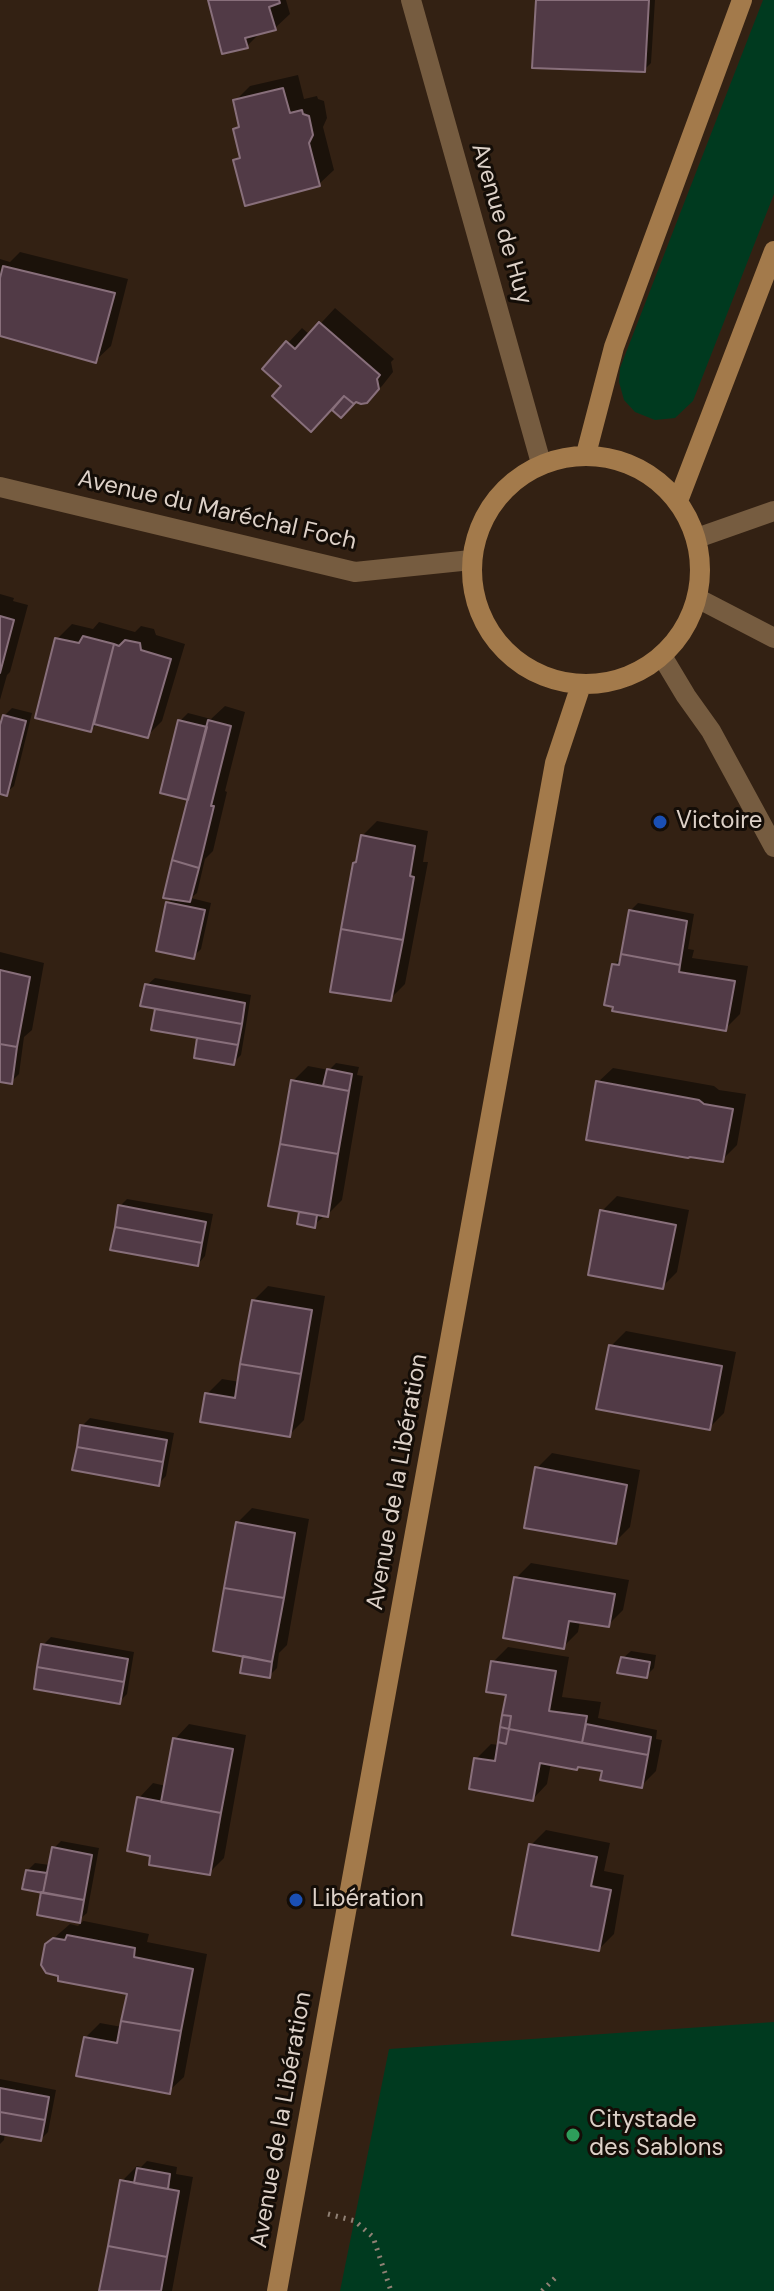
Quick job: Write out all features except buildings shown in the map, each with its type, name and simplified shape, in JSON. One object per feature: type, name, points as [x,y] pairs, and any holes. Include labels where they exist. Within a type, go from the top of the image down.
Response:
[{"type":"street","name":"Avenue de Huy","points":[[411,0],[541,463]]},
{"type":"street","points":[[586,454],[614,347],[742,0]]},
{"type":"street","points":[[678,501],[774,251]]},
{"type":"street","points":[[586,454],[638,467],[678,501],[697,538],[701,568],[697,598],[684,629],[662,656],[624,679],[581,685],[536,674],[499,646],[477,606],[471,560],[482,520],[507,486],[541,463],[586,454]]},
{"type":"street","name":"Avenue du Maréchal Foch","points":[[0,487],[355,572],[471,560]]},
{"type":"street","points":[[697,538],[774,511]]},
{"type":"street","points":[[697,598],[774,638]]},
{"type":"street","points":[[662,656],[711,731],[774,847]]},
{"type":"street","name":"Avenue de la Libération","points":[[277,2291],[555,763],[581,685]]},
{"type":"path","points":[[292,2205],[355,2221],[373,2237],[391,2291]]},
{"type":"path","points":[[542,2291],[555,2278]]},
{"type":"green space","points":[[763,0],[774,0],[774,194],[693,401],[675,418],[655,420],[635,412],[624,400],[619,382],[620,368]]},
{"type":"green space","name":"Citystade des Sablons","points":[[774,2022],[774,2291],[340,2291],[389,2049]]},
{"type":"place","name":"Victoire","points":[[660,822]]},
{"type":"place","name":"Libération","points":[[296,1900]]},
{"type":"place","name":"Citystade des Sablons","points":[[573,2135]]}]
